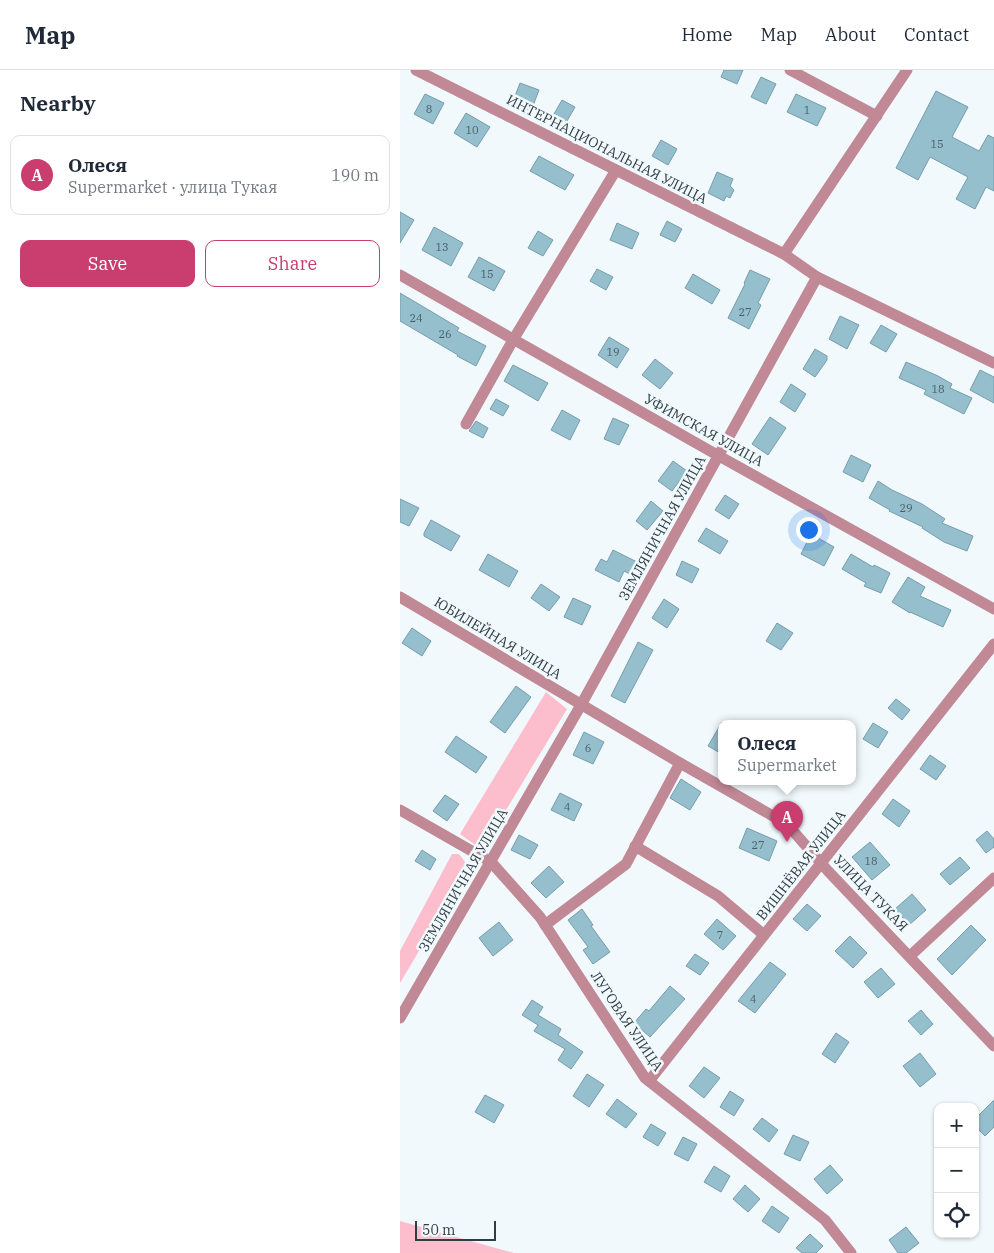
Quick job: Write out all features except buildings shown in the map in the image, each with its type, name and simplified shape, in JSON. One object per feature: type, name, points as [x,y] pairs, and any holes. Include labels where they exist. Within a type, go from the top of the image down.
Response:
[{"type":"street","name":"ИНТЕРНАЦИОНАЛЬНАЯ УЛИЦА","points":[[416,70],[784,254]]},
{"type":"street","points":[[790,70],[877,116]]},
{"type":"street","points":[[907,70],[784,254],[817,276],[994,363]]},
{"type":"street","points":[[466,424],[616,170]]},
{"type":"street","name":"УФИМСКАЯ УЛИЦА","points":[[400,275],[994,609]]},
{"type":"street","name":"ЗЕМЛЯНИЧНАЯ УЛИЦА","points":[[402,1011],[491,862],[581,705],[817,276]]},
{"type":"street","name":"ЮБИЛЕЙНАЯ УЛИЦА","points":[[400,597],[581,705]]},
{"type":"street","name":"ВИШНЁВАЯ УЛИЦА","points":[[649,1081],[994,644]]},
{"type":"street","name":"УЛИЦА ТУКАЯ","points":[[581,705],[718,785]]},
{"type":"street","points":[[545,925],[626,864],[680,763]]},
{"type":"street","name":"УЛИЦА ТУКАЯ","points":[[718,785],[786,824],[994,1046]]},
{"type":"street","name":"ЛУГОВАЯ УЛИЦА","points":[[400,810],[491,862],[545,925],[645,1078],[825,1220],[852,1253]]},
{"type":"street","points":[[635,846],[718,896],[764,936]]},
{"type":"street","points":[[910,956],[994,878]]},
{"type":"shaded area","points":[[546,692],[567,709],[482,850],[460,834]]},
{"type":"shaded area","points":[[452,854],[459,854],[469,867],[400,983],[400,951]]},
{"type":"shaded area","points":[[400,1221],[514,1253],[400,1253]]},
{"type":"place","name":"Олеся","points":[[787,842]]}]
